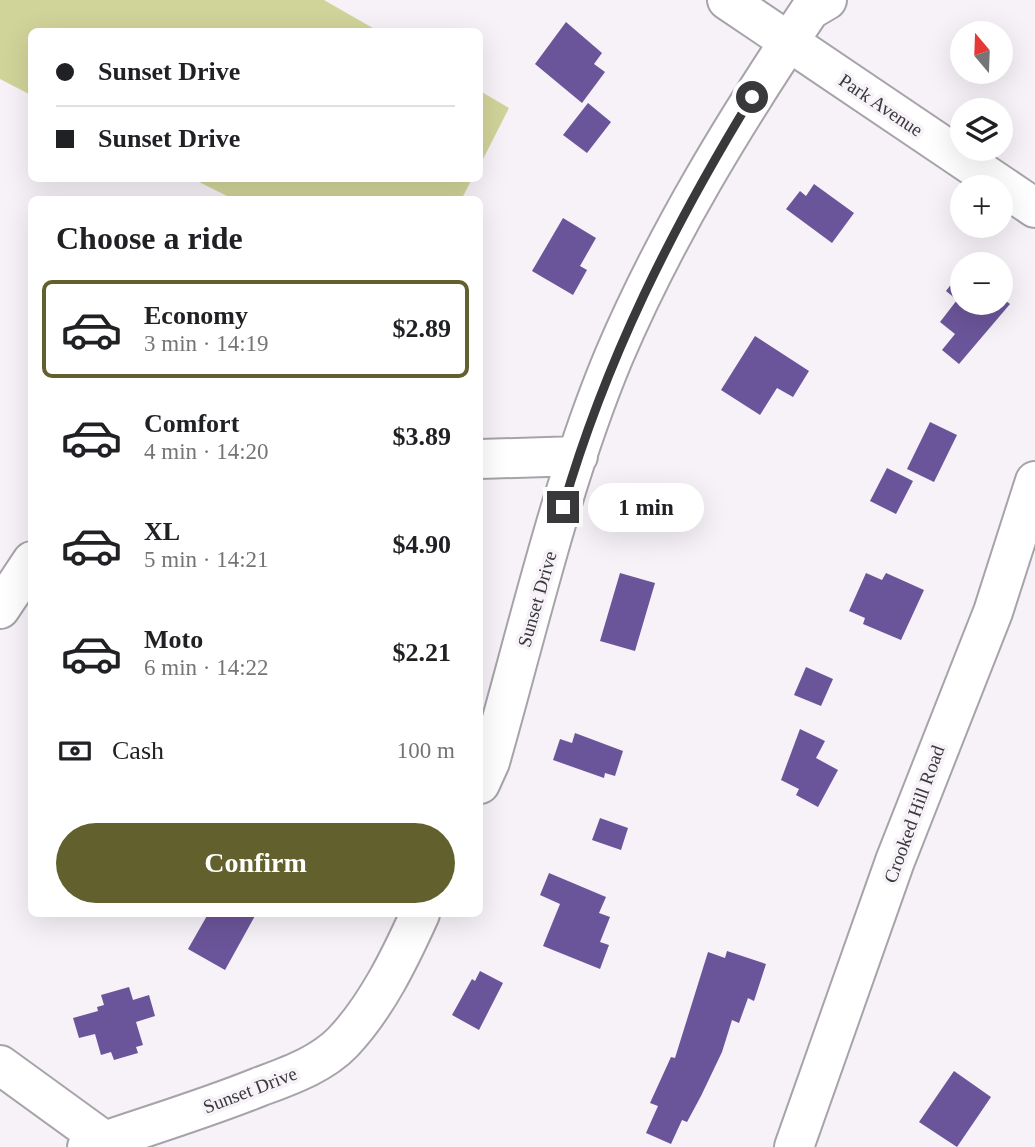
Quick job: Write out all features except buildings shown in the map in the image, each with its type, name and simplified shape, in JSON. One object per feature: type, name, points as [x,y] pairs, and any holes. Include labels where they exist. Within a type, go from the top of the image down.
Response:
[{"type":"street","name":"Park Avenue","points":[[727,0],[1035,208]]},
{"type":"street","name":"Sunset Drive","points":[[483,777],[490,762],[578,456],[614,356],[691,198],[788,41],[810,10],[827,0]]},
{"type":"street","points":[[483,460],[578,456]]},
{"type":"street","name":"Crooked Hill Road","points":[[794,1147],[895,861],[993,612],[1035,481]]},
{"type":"street","points":[[0,609],[28,567]]},
{"type":"street","name":"Sunset Drive","points":[[101,1145],[304,1069],[342,1043],[371,1006],[401,955],[419,917]]},
{"type":"street","points":[[0,1065],[101,1145]]},
{"type":"green space","points":[[0,0],[324,0],[373,28],[28,28],[28,93],[0,79]]},
{"type":"green space","points":[[483,93],[509,108],[483,159]]},
{"type":"green space","points":[[199,182],[470,182],[463,196],[227,196]]},
{"type":"route","points":[[563,507],[578,456],[614,356],[691,198],[752,97]]}]
